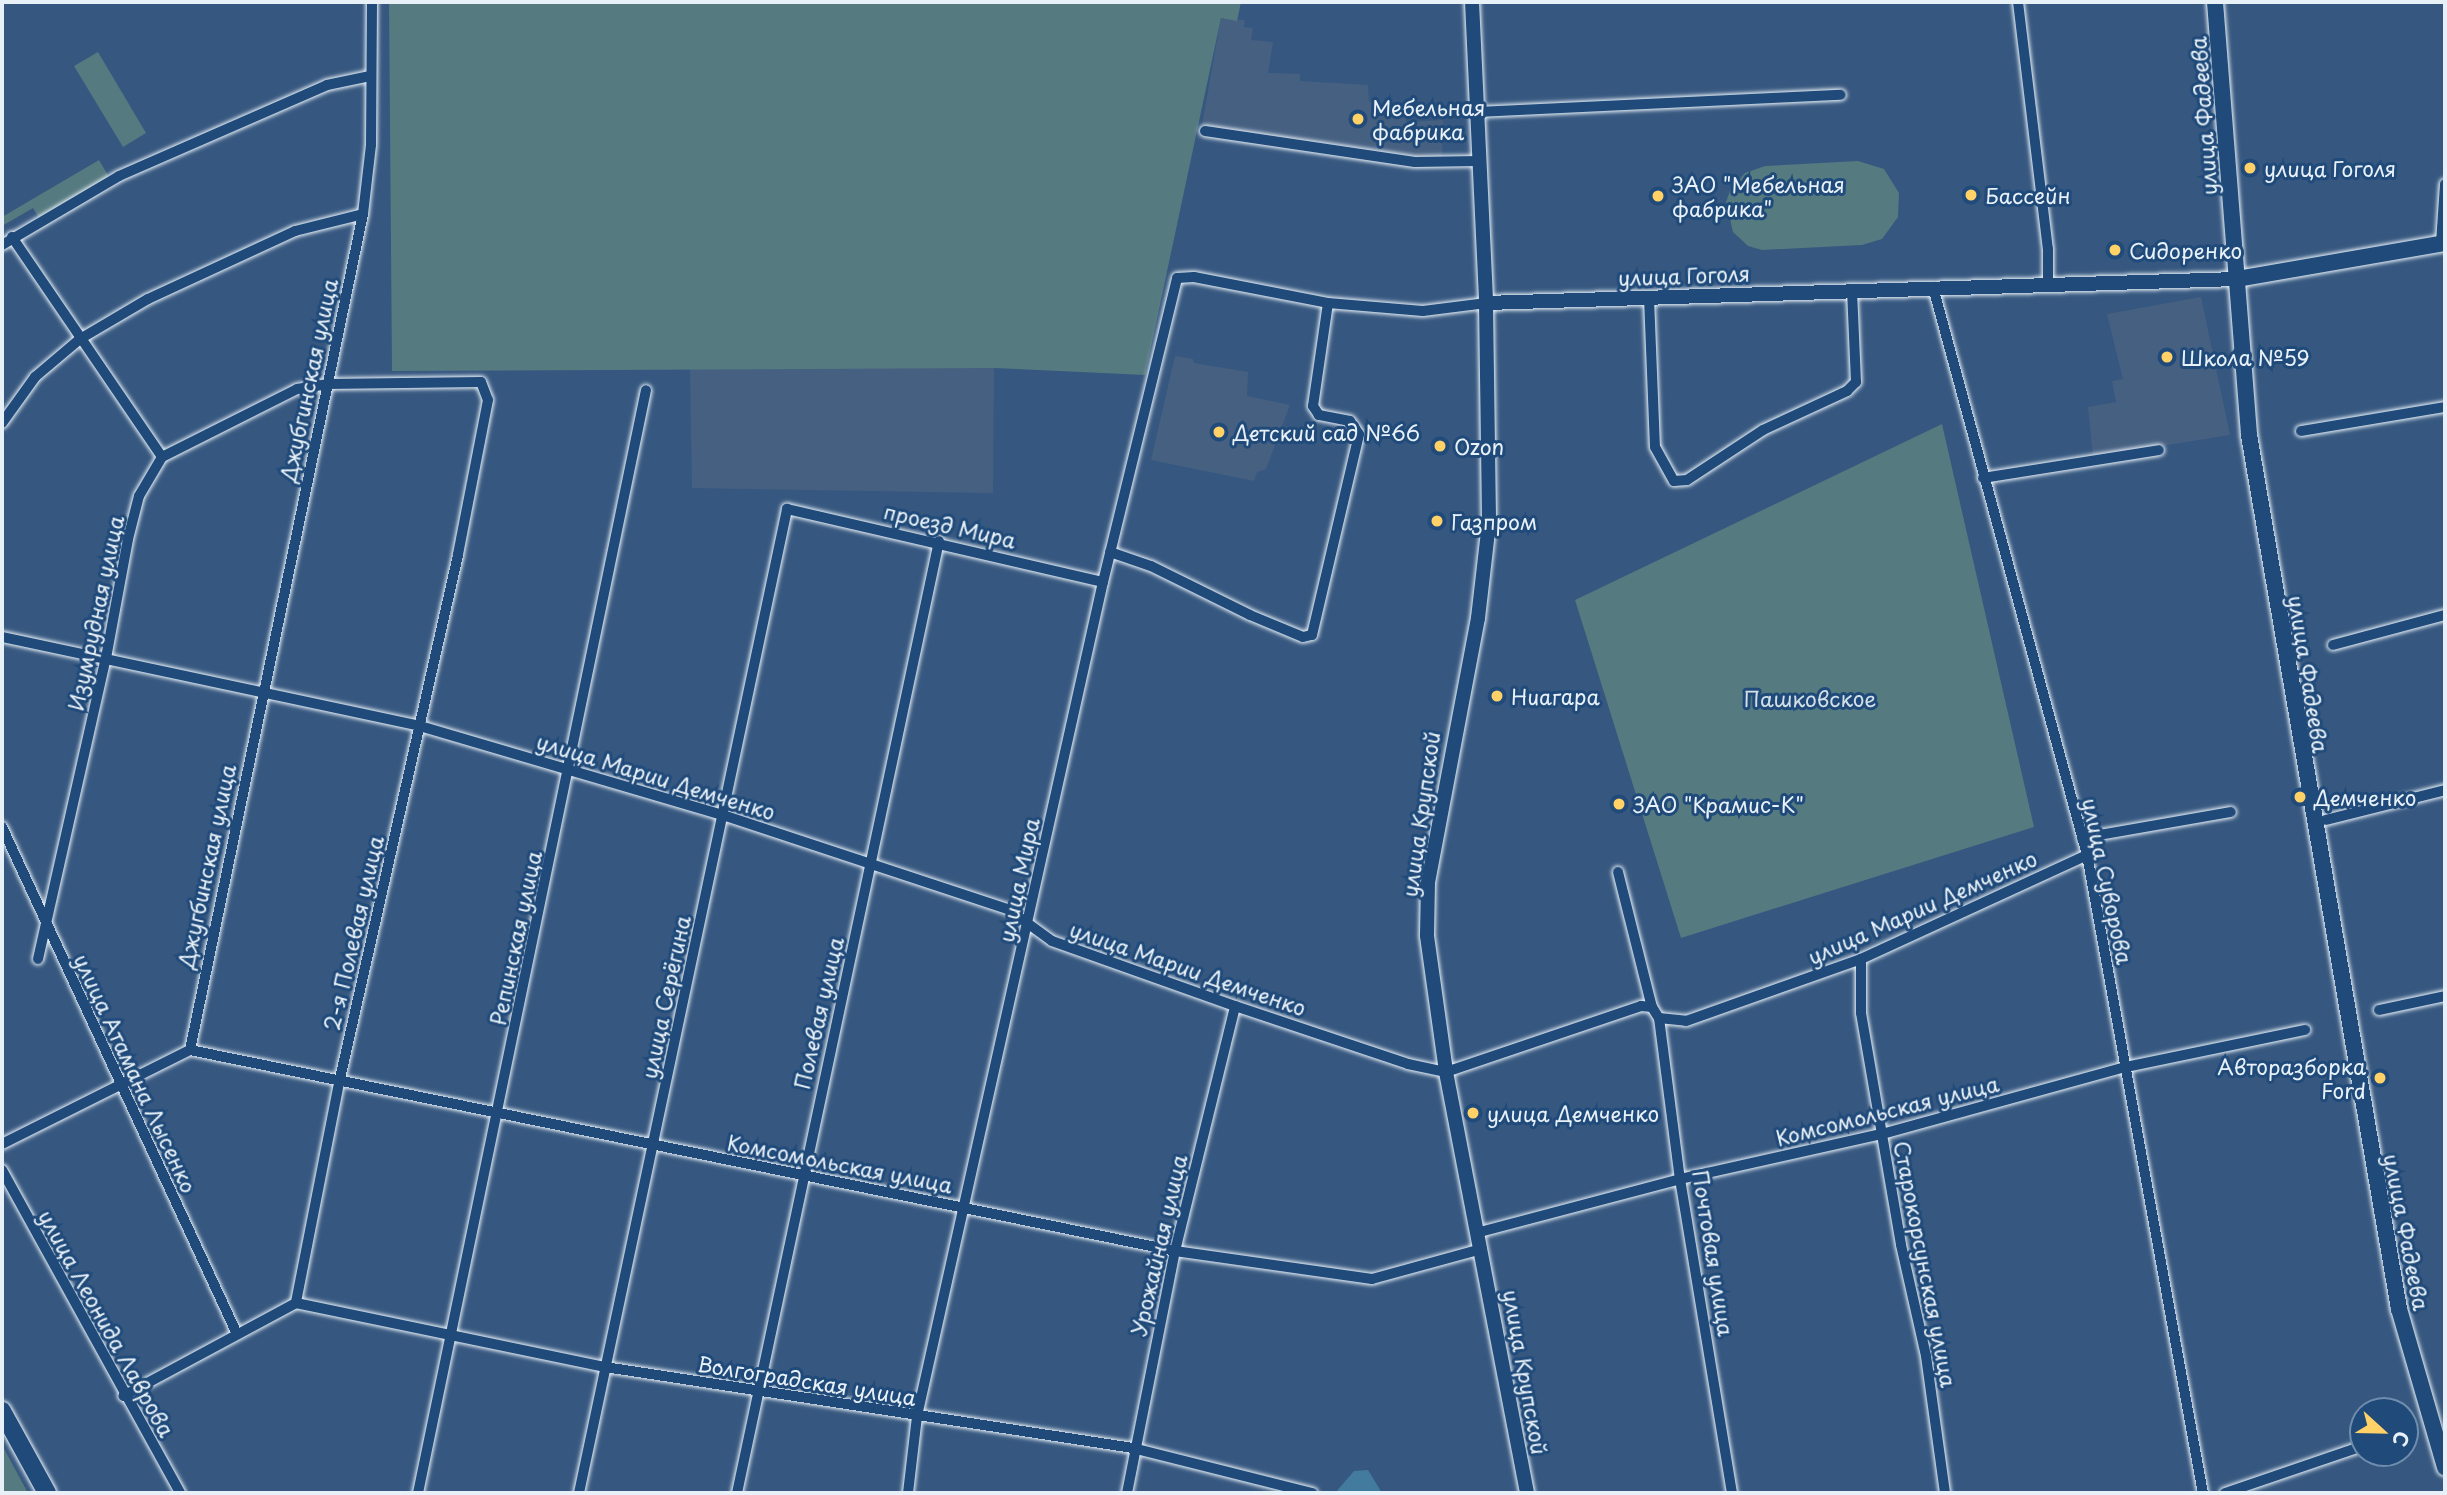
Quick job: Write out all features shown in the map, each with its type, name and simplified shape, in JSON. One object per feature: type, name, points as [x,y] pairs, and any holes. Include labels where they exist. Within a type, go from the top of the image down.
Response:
[{"type":"main road","name":"улица Фадеева","points":[[2215,2],[2249,435],[2346,1020],[2399,1309],[2445,1467]]},
{"type":"main road","name":"улица Гоголя","points":[[2237,279],[2443,243]]},
{"type":"main road","points":[[2,1411],[47,1493]]},
{"type":"street","name":"Джубгинская улица","points":[[262,690],[363,214],[371,145],[372,2]]},
{"type":"street","points":[[1472,2],[1486,303]]},
{"type":"street","points":[[2018,2],[2048,249],[2048,286]]},
{"type":"street","points":[[2,245],[119,176],[327,85],[370,76]]},
{"type":"street","points":[[1477,112],[1841,95]]},
{"type":"street","points":[[1205,131],[1415,162],[1479,161]]},
{"type":"street","points":[[2443,243],[2445,184]]},
{"type":"street","points":[[2,423],[35,377],[80,339],[148,299],[295,231],[363,214]]},
{"type":"street","points":[[12,237],[162,457],[297,389],[327,384]]},
{"type":"street","name":"улица Гоголя","points":[[1177,278],[1194,277],[1328,303],[1423,311],[1486,303],[1852,289],[2237,279]]},
{"type":"street","name":"улица Мира","points":[[908,1493],[917,1416],[966,1207],[1103,582],[1177,278]]},
{"type":"street","name":"улица Суворова","points":[[1933,287],[2087,855],[2203,1493]]},
{"type":"street","points":[[1649,298],[1655,447],[1674,481],[1687,480],[1763,430],[1847,391],[1856,382],[1852,289]]},
{"type":"street","points":[[1110,552],[1151,566],[1303,637],[1317,627],[1359,433],[1350,421],[1319,415],[1313,407],[1328,303]]},
{"type":"street","name":"улица Крупской","points":[[1486,303],[1489,523],[1478,618],[1428,883],[1427,936],[1446,1072],[1480,1232],[1527,1493]]},
{"type":"street","name":"2-я Полевая улица","points":[[296,1303],[339,1083],[420,726],[488,400],[481,382],[327,384]]},
{"type":"street","name":"Репинская улица","points":[[418,1493],[646,390]]},
{"type":"street","points":[[2301,431],[2445,407]]},
{"type":"street","points":[[1983,478],[2160,450]]},
{"type":"street","name":"Изумрудная улица","points":[[38,959],[106,658],[139,496],[162,457]]},
{"type":"street","name":"проезд Мира","points":[[787,509],[939,541],[1103,582]]},
{"type":"street","name":"улица Серёгина","points":[[579,1493],[787,509]]},
{"type":"street","name":"Полевая улица","points":[[737,1493],[802,1175],[872,864],[939,541]]},
{"type":"street","points":[[2333,645],[2445,615]]},
{"type":"street","name":"улица Марии Демченко","points":[[2,637],[262,690],[420,726],[723,815],[1008,909],[1052,941],[1408,1064],[1446,1072]]},
{"type":"street","name":"Джугбинская улица","points":[[190,1050],[262,690]]},
{"type":"street","points":[[2326,820],[2445,790]]},
{"type":"street","points":[[2082,838],[2231,812]]},
{"type":"street","name":"улица Атамана Лысенко","points":[[2,827],[46,927],[124,1087],[237,1334]]},
{"type":"street","name":"улица Марии Демченко","points":[[1659,1018],[1686,1021],[1861,959],[2087,855]]},
{"type":"street","points":[[1618,872],[1652,1007],[1659,1018]]},
{"type":"street","name":"Старокорсунская улица","points":[[1861,959],[1861,1013],[1926,1356],[1945,1493]]},
{"type":"street","points":[[2379,1010],[2445,996]]},
{"type":"street","name":"Урожайная улица","points":[[1127,1493],[1133,1448],[1175,1251],[1235,1006]]},
{"type":"street","points":[[1446,1072],[1641,1006],[1652,1007]]},
{"type":"street","name":"Почтовая улица","points":[[1659,1018],[1680,1178],[1732,1493]]},
{"type":"street","name":"Комсомольская улица","points":[[1480,1232],[1680,1178],[1882,1134],[2126,1067],[2305,1030]]},
{"type":"street","points":[[2,1144],[124,1087],[190,1050]]},
{"type":"street","name":"Комсомольская улица","points":[[190,1050],[339,1083],[1175,1251],[1372,1279],[1482,1249]]},
{"type":"street","name":"улица Леонида Лаврова","points":[[2,1170],[123,1396],[180,1493]]},
{"type":"street","points":[[123,1396],[296,1303]]},
{"type":"street","name":"Волгоградская улица","points":[[296,1303],[605,1367],[756,1393],[1133,1448],[1312,1493]]},
{"type":"street","points":[[2225,1493],[2349,1451]]},
{"type":"shaded area","points":[[1221,18],[1245,20],[1244,27],[1253,28],[1251,40],[1273,42],[1268,73],[1300,74],[1300,81],[1368,85],[1369,102],[1375,102],[1375,113],[1406,111],[1406,122],[1443,120],[1442,159],[1202,125]]},
{"type":"shaded area","name":"Школа №59","points":[[2201,297],[2230,435],[2093,457],[2088,407],[2116,402],[2112,381],[2123,379],[2107,314]]},
{"type":"shaded area","name":"Детский сад №66","points":[[1175,356],[1193,359],[1194,363],[1248,372],[1247,396],[1290,405],[1266,469],[1257,472],[1254,481],[1151,460]]},
{"type":"shaded area","points":[[690,367],[994,368],[993,493],[692,488]]},
{"type":"shaded area","points":[[1368,1470],[1382,1493],[1335,1493],[1354,1471]]},
{"type":"green space","points":[[389,2],[1241,2],[1237,21],[1221,18],[1145,375],[994,368],[392,371]]},
{"type":"green space","points":[[98,52],[146,133],[123,147],[74,66]]},
{"type":"green space","points":[[99,160],[109,177],[39,218],[33,208],[2,226],[2,217]]},
{"type":"green space","points":[[1858,161],[1884,169],[1899,193],[1898,217],[1882,239],[1862,245],[1762,250],[1748,246],[1733,232],[1726,202],[1731,188],[1745,173],[1765,166]]},
{"type":"green space","name":"Пашковское","points":[[1942,424],[2034,827],[1681,938],[1575,600]]},
{"type":"green space","points":[[2,1445],[28,1493],[2,1493]]},
{"type":"place","name":"Мебельная фабрика","points":[[1358,119]]},
{"type":"place","name":"улица Гоголя","points":[[2250,168]]},
{"type":"place","name":"Бассейн","points":[[1971,195]]},
{"type":"place","name":"ЗАО \"Мебельная фабрика\"","points":[[1658,196]]},
{"type":"place","name":"Сидоренко","points":[[2115,250]]},
{"type":"place","name":"Школа №59","points":[[2167,357]]},
{"type":"place","name":"Детский сад №66","points":[[1219,432]]},
{"type":"place","name":"Ozon","points":[[1440,446]]},
{"type":"place","name":"Газпром","points":[[1437,521]]},
{"type":"place","name":"Ниагара","points":[[1497,696]]},
{"type":"place","name":"Демченко","points":[[2300,797]]},
{"type":"place","name":"ЗАО \"Крамис-К\"","points":[[1619,804]]},
{"type":"place","name":"Авторазборка Ford","points":[[2380,1078]]},
{"type":"place","name":"улица Демченко","points":[[1473,1113]]}]
